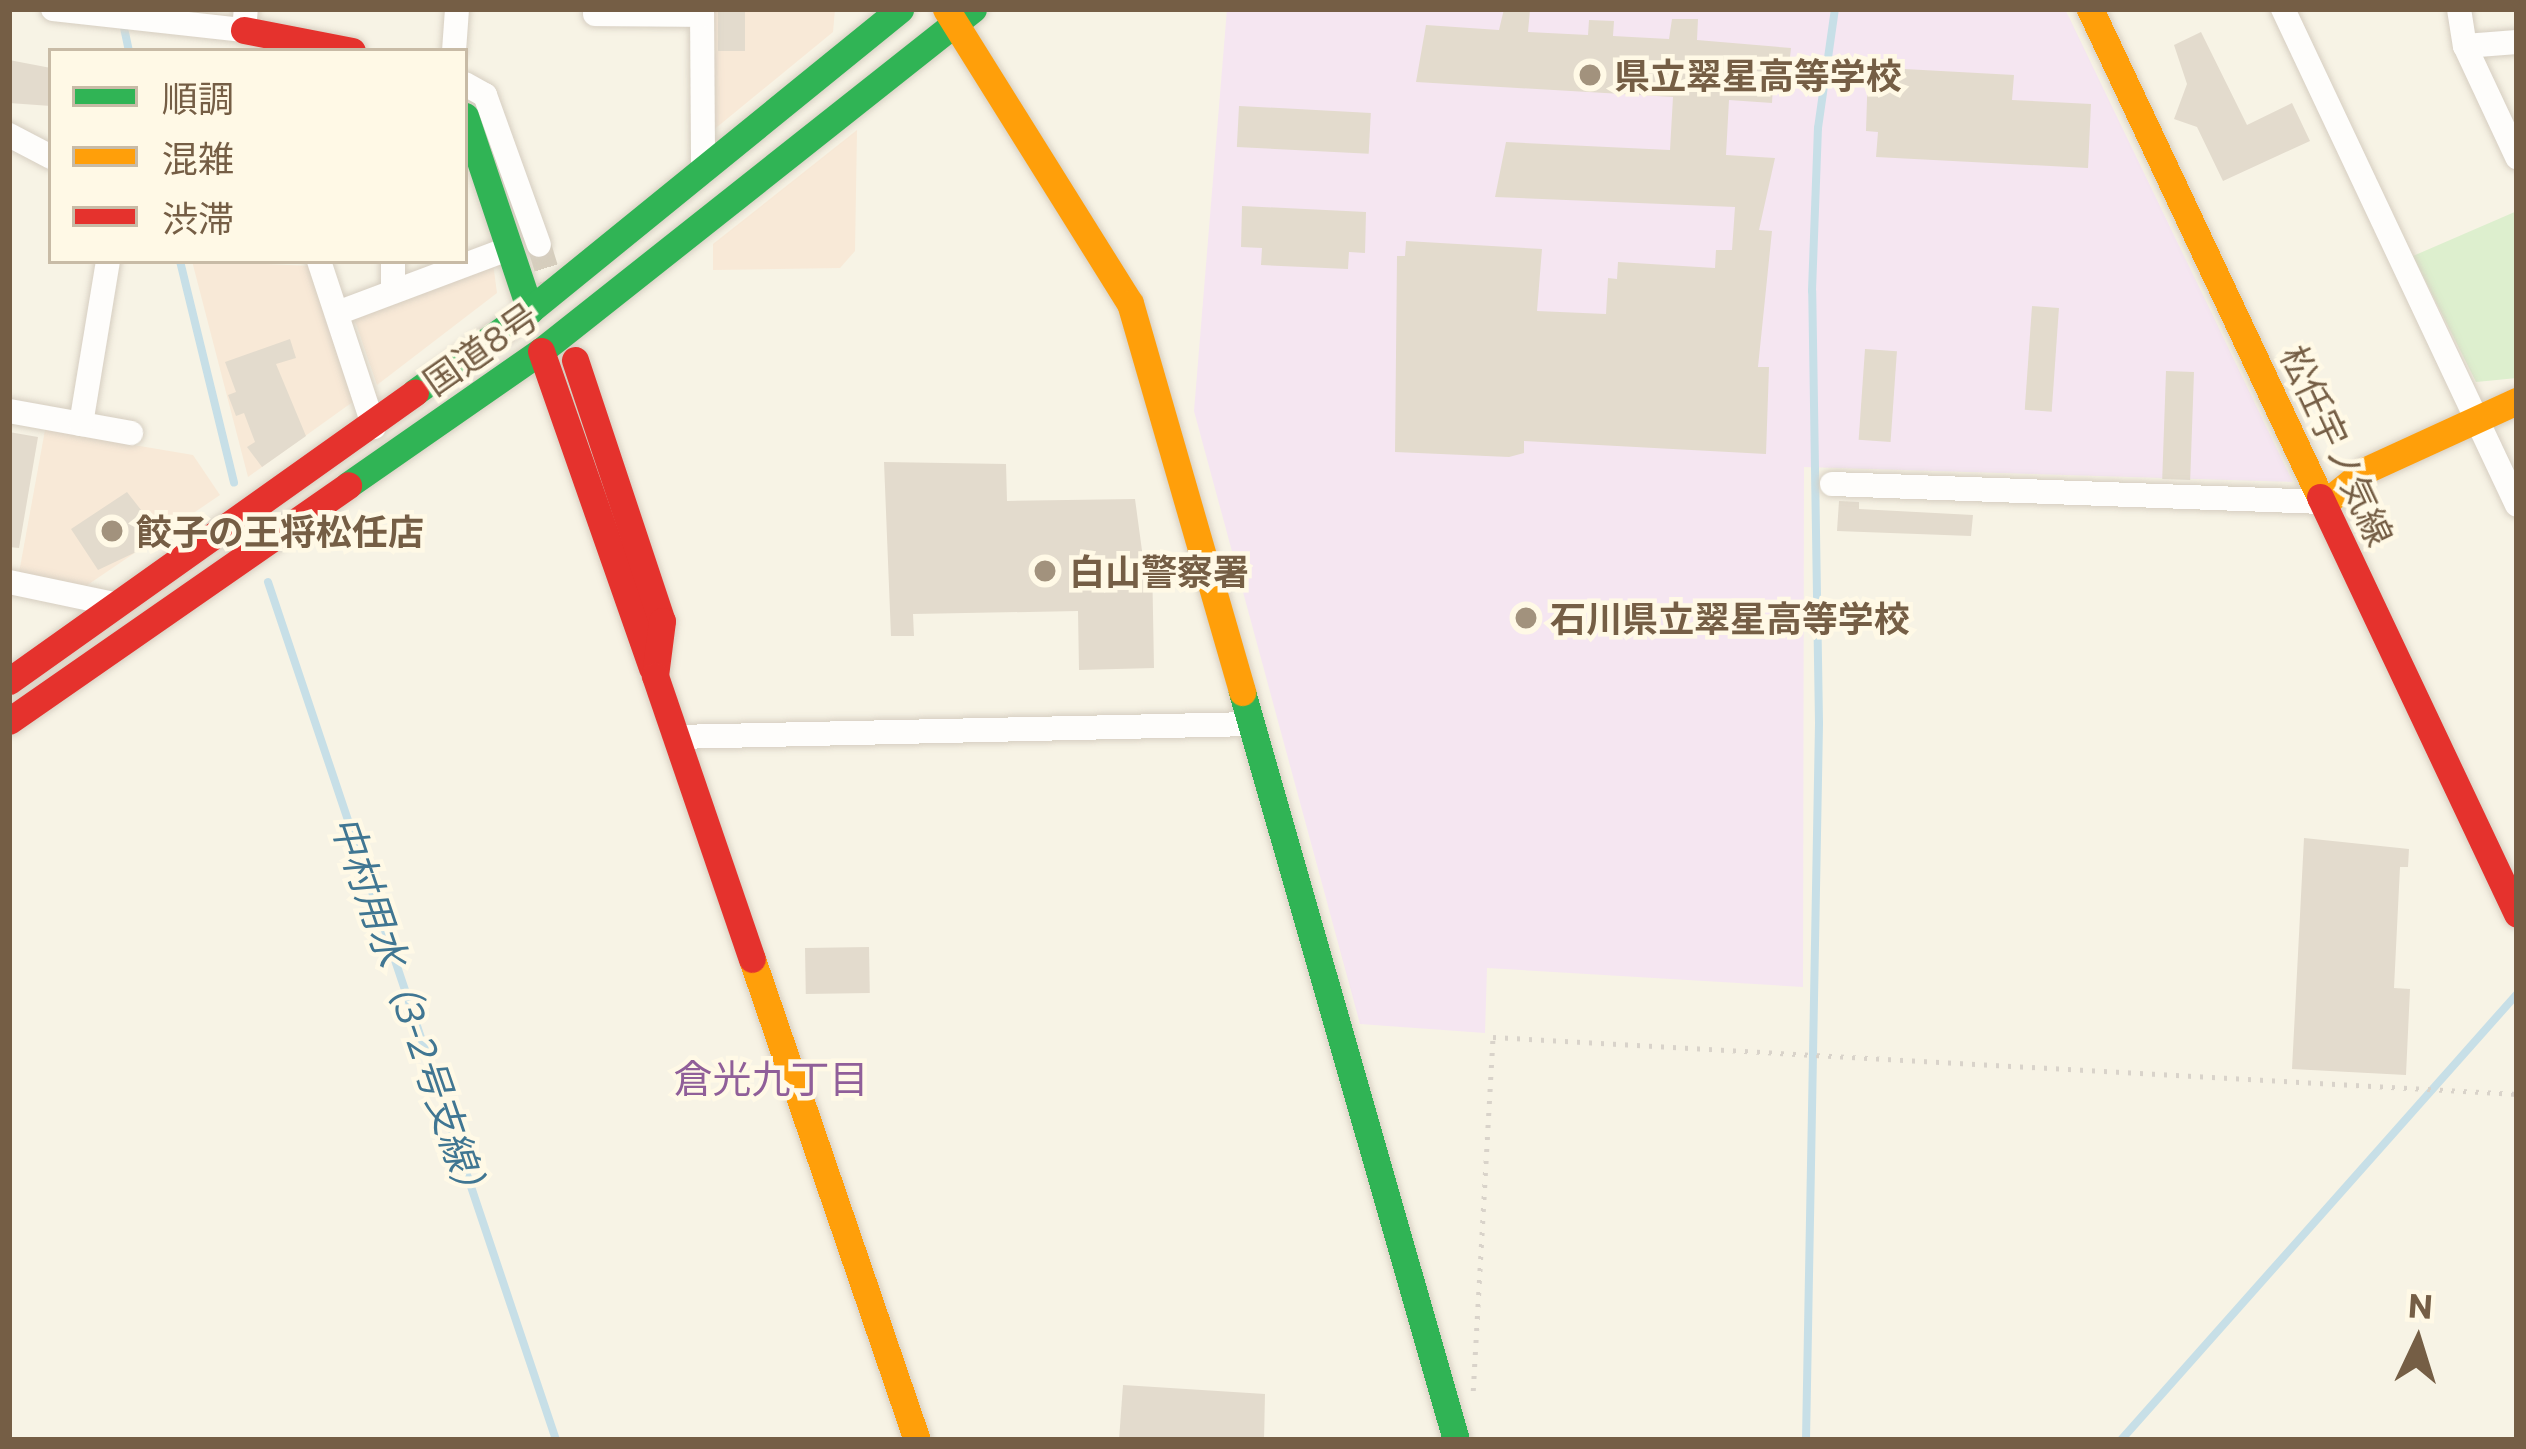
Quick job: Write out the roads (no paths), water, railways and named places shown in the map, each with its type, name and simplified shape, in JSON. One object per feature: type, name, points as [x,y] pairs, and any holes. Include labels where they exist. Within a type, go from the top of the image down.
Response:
[{"type":"main road","name":"国道8号","points":[[9,681],[374,428],[530,310],[900,9]]},
{"type":"main road","points":[[923,9],[949,18],[1130,303],[1456,1440]]},
{"type":"main road","name":"国道8号","points":[[9,721],[541,351],[949,18],[973,9]]},
{"type":"main road","name":"松任宇ノ気線","points":[[2090,9],[2517,914]]},
{"type":"main road","points":[[245,19],[305,46]]},
{"type":"main road","points":[[468,125],[530,310]]},
{"type":"main road","points":[[541,351],[917,1440]]},
{"type":"main road","points":[[575,360],[662,621],[655,676]]},
{"type":"main road","points":[[2326,502],[2366,470],[2517,401]]},
{"type":"street","points":[[53,9],[123,22],[245,19]]},
{"type":"street","points":[[454,48],[457,9]]},
{"type":"street","points":[[2283,9],[2517,505]]},
{"type":"street","points":[[2458,9],[2465,46],[2517,157]]},
{"type":"street","points":[[595,14],[702,12],[703,172]]},
{"type":"street","points":[[2465,46],[2517,42]]},
{"type":"street","points":[[468,86],[484,95],[539,245]]},
{"type":"street","points":[[9,135],[48,155]]},
{"type":"street","points":[[468,263],[510,248]]},
{"type":"street","points":[[81,424],[108,264]]},
{"type":"street","points":[[320,264],[340,312],[374,428]]},
{"type":"street","points":[[393,264],[393,290]]},
{"type":"street","points":[[340,312],[465,264]]},
{"type":"street","points":[[9,411],[131,433]]},
{"type":"street","points":[[1832,484],[2326,502]]},
{"type":"street","points":[[9,582],[121,606]]},
{"type":"street","points":[[675,737],[1251,724]]},
{"type":"waterway","points":[[1806,1440],[1819,723],[1812,291],[1818,128],[1835,9]]},
{"type":"waterway","name":"中村用水（3-2号支線）","points":[[123,23],[128,48]]},
{"type":"waterway","name":"中村用水（3-2号支線）","points":[[181,264],[234,482]]},
{"type":"waterway","name":"中村用水（3-2号支線）","points":[[268,582],[556,1440]]},
{"type":"waterway","points":[[2121,1440],[2517,994]]},
{"type":"tunnel","points":[[539,245],[556,300]]},
{"type":"place","name":"県立翠星高等学校","points":[[1590,75]]},
{"type":"place","name":"餃子の王将松任店","points":[[112,531]]},
{"type":"place","name":"白山警察署","points":[[1045,571]]},
{"type":"place","name":"石川県立翠星高等学校","points":[[1526,618]]},
{"type":"district","name":"倉光九丁目","points":[[771,1077]]}]
